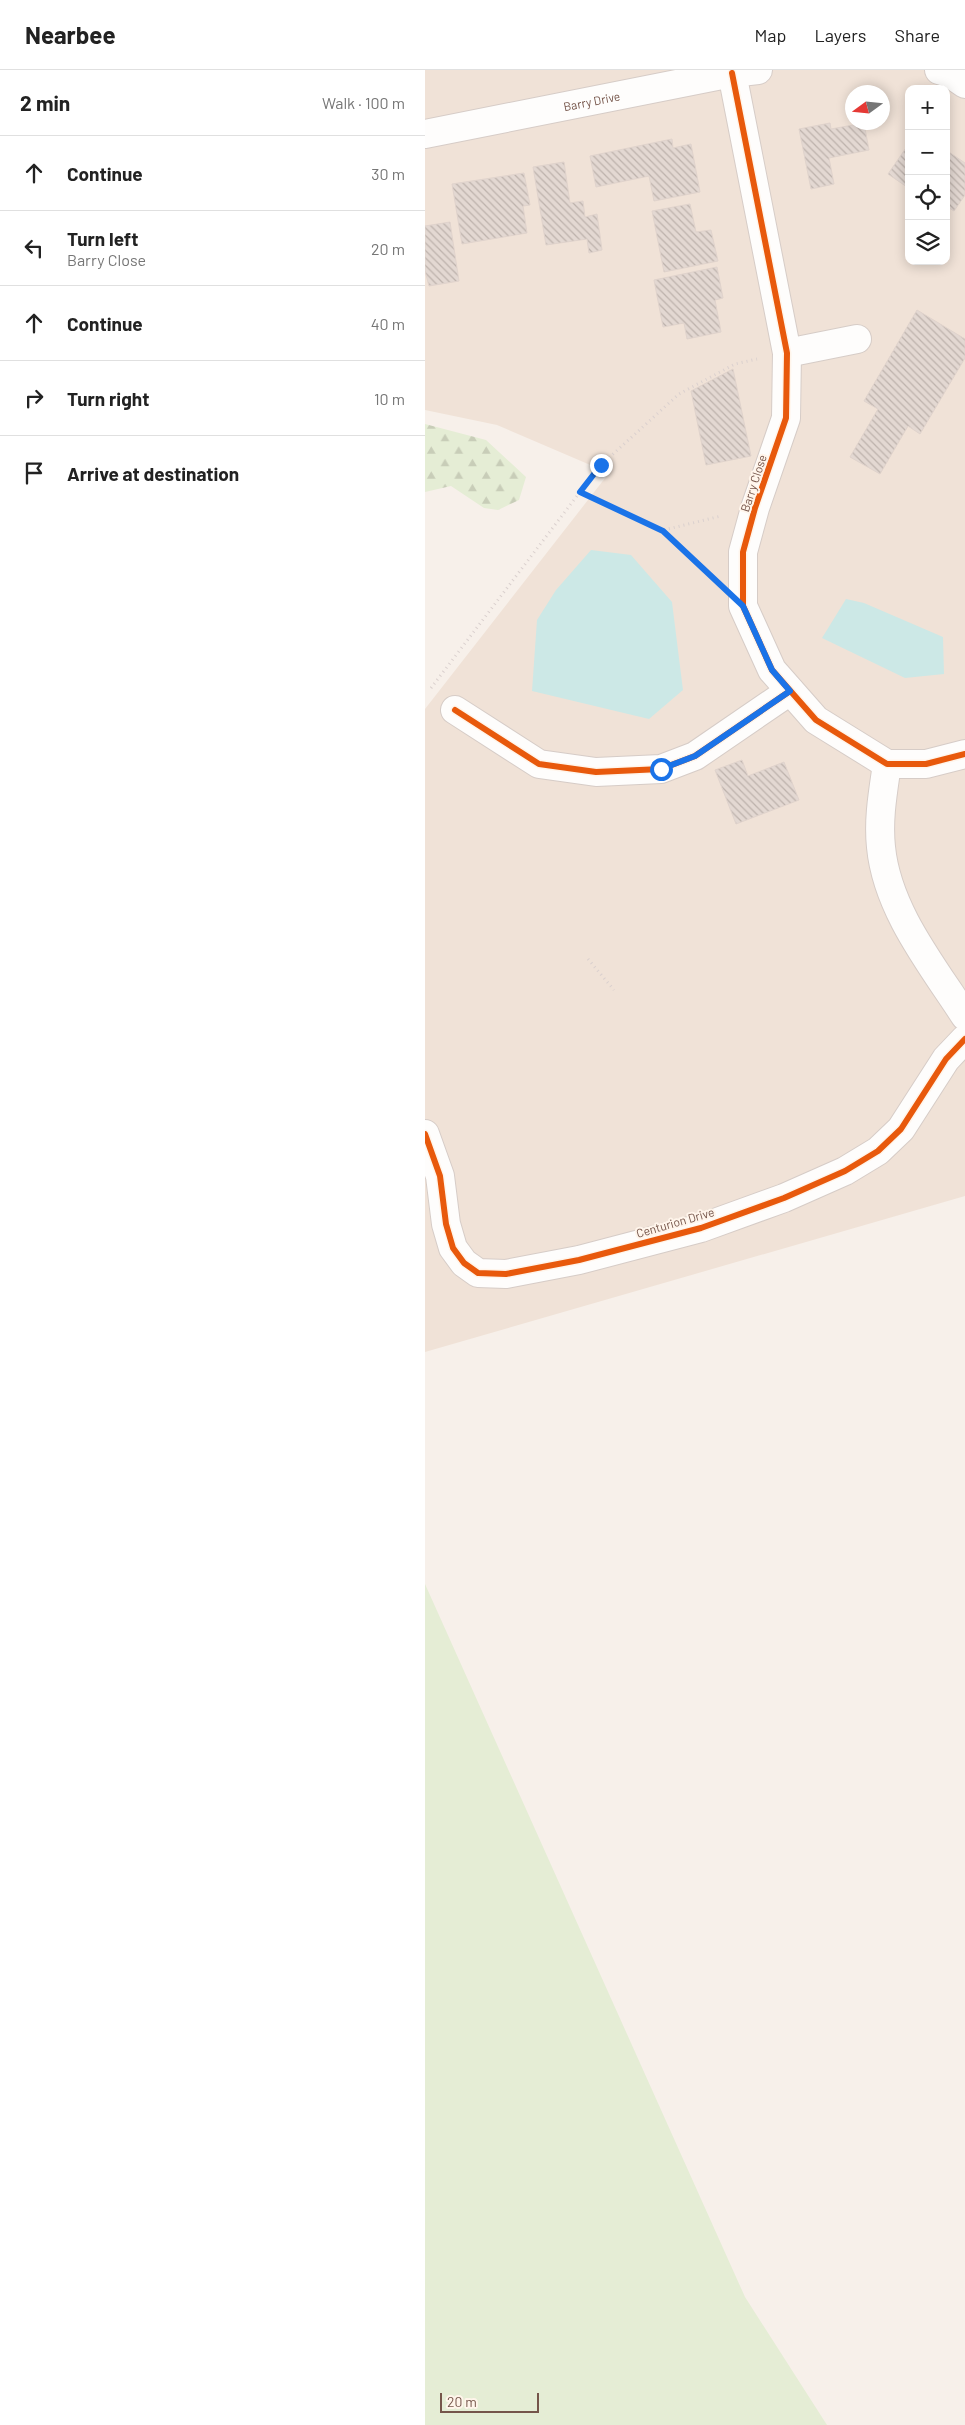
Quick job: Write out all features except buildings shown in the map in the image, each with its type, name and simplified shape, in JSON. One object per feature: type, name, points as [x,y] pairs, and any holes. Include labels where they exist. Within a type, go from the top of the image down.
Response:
[{"type":"street","points":[[939,70],[949,73],[965,84]]},
{"type":"street","name":"Barry Drive","points":[[425,134],[745,72]]},
{"type":"street","name":"Barry Close","points":[[745,72],[787,353],[787,418],[755,508],[743,552],[743,606],[772,670],[816,720],[887,764]]},
{"type":"street","points":[[787,353],[857,339]]},
{"type":"street","points":[[455,710],[539,764],[596,772],[661,769],[695,756],[790,691]]},
{"type":"street","points":[[965,754],[926,764],[887,764],[880,817],[881,848],[887,883],[903,917],[965,1016]]},
{"type":"street","name":"Centurion Drive","points":[[425,1134],[440,1176],[446,1224],[453,1248],[463,1263],[478,1273],[507,1274],[579,1260],[701,1228],[784,1198],[845,1172],[878,1151],[901,1129],[946,1059],[965,1039]]},
{"type":"path","points":[[425,696],[601,465],[679,394],[735,364],[787,353]]},
{"type":"path","points":[[580,492],[663,531],[743,606]]},
{"type":"path","points":[[663,531],[755,508]]},
{"type":"path","points":[[588,959],[614,990]]},
{"type":"shaded area","points":[[425,70],[965,70],[965,1196],[425,1352],[425,709],[609,473],[497,425],[425,410]]},
{"type":"green space","points":[[425,424],[486,440],[526,477],[519,500],[498,510],[484,508],[451,486],[425,492]]},
{"type":"green space","points":[[425,1584],[745,2297],[827,2425],[425,2425]]},
{"type":"water","points":[[591,550],[631,555],[672,602],[683,690],[649,719],[532,691],[537,620],[556,590]]},
{"type":"water","points":[[846,599],[864,603],[943,637],[944,674],[905,678],[822,638]]},
{"type":"cycle path","points":[[732,73],[787,353],[786,418],[755,508],[743,552],[743,606],[772,670],[816,720],[887,764],[926,764],[965,754]]},
{"type":"cycle path","points":[[455,710],[539,764],[596,772],[661,769],[695,756],[790,691]]},
{"type":"cycle path","points":[[425,1134],[440,1176],[446,1224],[453,1248],[464,1263],[478,1273],[506,1274],[579,1260],[701,1228],[784,1198],[845,1171],[878,1151],[901,1129],[946,1059],[965,1039]]},
{"type":"route","points":[[601,465],[589,483],[580,492],[663,531],[743,606],[772,670],[790,691],[695,756],[661,769]]}]
